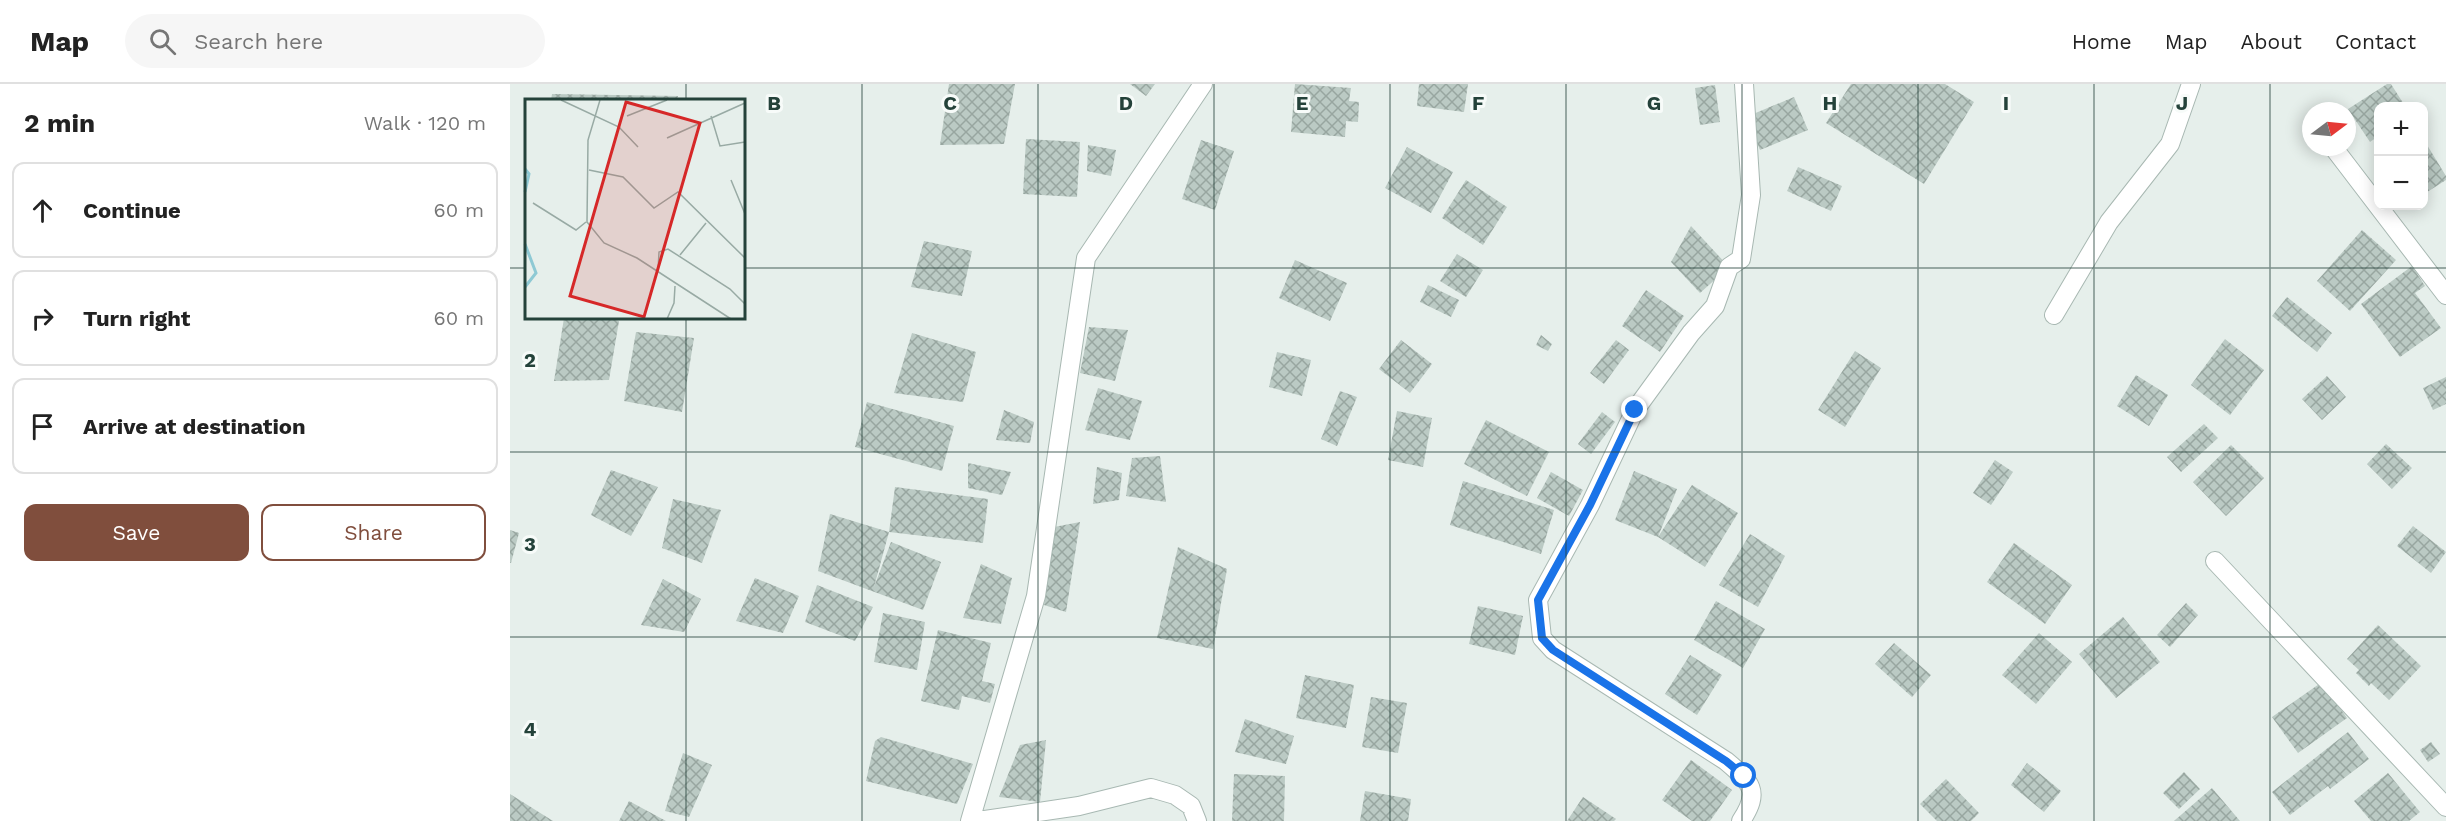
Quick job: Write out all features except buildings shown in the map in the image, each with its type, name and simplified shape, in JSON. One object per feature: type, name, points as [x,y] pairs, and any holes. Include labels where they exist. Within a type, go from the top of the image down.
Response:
[{"type":"street","points":[[970,821],[1036,596],[1086,258],[1203,84]]},
{"type":"street","points":[[1741,821],[1752,804],[1751,789],[1744,776],[1726,761],[1553,650],[1542,638],[1538,600],[1590,505],[1635,410],[1691,333],[1715,306],[1729,267],[1741,259],[1751,195],[1744,84]]},
{"type":"street","points":[[2054,315],[2109,222],[2170,144],[2191,84]]},
{"type":"street","points":[[2340,156],[2446,295]]},
{"type":"street","points":[[2216,561],[2446,807]]},
{"type":"street","points":[[978,821],[1079,806],[1151,788],[1175,795],[1191,806],[1197,821]]},
{"type":"route","points":[[1635,410],[1590,505],[1538,600],[1542,638],[1553,650],[1726,761],[1744,776]]}]
